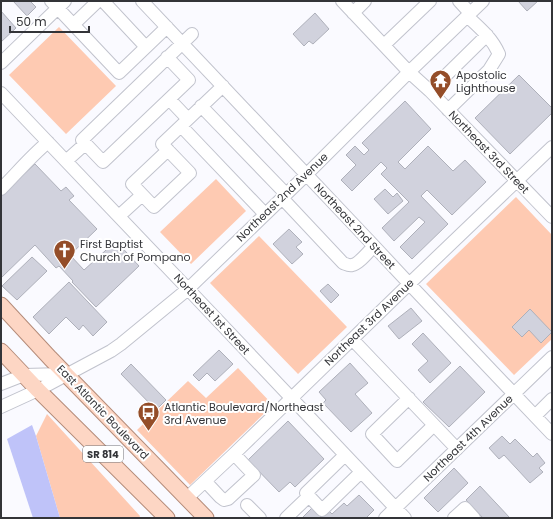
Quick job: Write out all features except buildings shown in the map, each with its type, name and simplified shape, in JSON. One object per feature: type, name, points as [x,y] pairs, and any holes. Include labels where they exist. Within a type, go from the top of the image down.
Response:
[{"type":"main road","name":"East Atlantic Boulevard","points":[[1,305],[50,358],[206,518]]},
{"type":"main road","name":"SR 814","points":[[1,351],[38,390],[167,518]]},
{"type":"street","points":[[74,24],[98,1]]},
{"type":"street","points":[[103,1],[146,47]]},
{"type":"street","name":"Northeast 2nd Street","points":[[142,1],[552,434]]},
{"type":"street","name":"Northeast 3rd Street","points":[[342,1],[409,72],[430,91],[552,217]]},
{"type":"street","points":[[353,12],[365,1]]},
{"type":"street","points":[[384,45],[430,1]]},
{"type":"street","points":[[448,110],[489,70],[499,54],[495,45],[458,1]]},
{"type":"street","name":"Northeast 2nd Avenue","points":[[1,407],[38,390],[111,351],[188,289],[483,1]]},
{"type":"street","points":[[1,63],[58,3],[74,24],[119,73],[167,27]]},
{"type":"street","points":[[167,57],[189,80],[103,162],[82,140],[167,57],[192,34]]},
{"type":"street","points":[[430,91],[487,35]]},
{"type":"street","points":[[168,150],[132,184],[154,208],[190,173],[168,150],[162,144],[223,86]]},
{"type":"street","name":"Northeast 1st Street","points":[[1,93],[405,518]]},
{"type":"street","points":[[169,99],[184,122],[265,214]]},
{"type":"street","points":[[201,106],[343,262],[351,266],[354,265],[374,246]]},
{"type":"street","points":[[1,189],[38,150],[48,142]]},
{"type":"street","points":[[66,162],[85,144]]},
{"type":"street","name":"Northeast 3rd Avenue","points":[[187,498],[552,147]]},
{"type":"street","points":[[119,216],[142,195]]},
{"type":"street","points":[[352,339],[457,449]]},
{"type":"street","name":"Northeast 4th Avenue","points":[[385,518],[514,394],[550,364]]},
{"type":"street","points":[[1,384],[24,374],[67,374]]},
{"type":"street","points":[[409,398],[372,434],[397,461],[434,425]]},
{"type":"street","points":[[535,416],[552,399]]},
{"type":"street","points":[[205,482],[224,500],[228,499],[254,474],[234,454]]},
{"type":"street","points":[[345,455],[306,493],[322,510],[361,472]]},
{"type":"street","points":[[286,518],[309,496]]},
{"type":"street","points":[[454,518],[465,508],[474,518]]},
{"type":"shaded area","points":[[59,27],[116,86],[66,134],[9,75]]},
{"type":"shaded area","points":[[216,179],[246,211],[191,264],[160,232]]},
{"type":"shaded area","points":[[516,197],[552,235],[552,339],[514,375],[426,284]]},
{"type":"shaded area","points":[[259,236],[347,327],[298,374],[210,283]]},
{"type":"shaded area","points":[[238,368],[273,405],[190,485],[137,430],[188,381],[206,398]]},
{"type":"shaded area","points":[[47,414],[140,516],[139,518],[60,518],[36,436]]},
{"type":"water","points":[[32,425],[60,518],[33,518],[7,439]]},
{"type":"place","name":"Apostolic Lighthouse","points":[[440,100]]},
{"type":"place","name":"First Baptist Church of Pompano","points":[[65,270]]},
{"type":"place","name":"Atlantic Boulevard/Northeast 3rd Avenue","points":[[148,432]]}]
